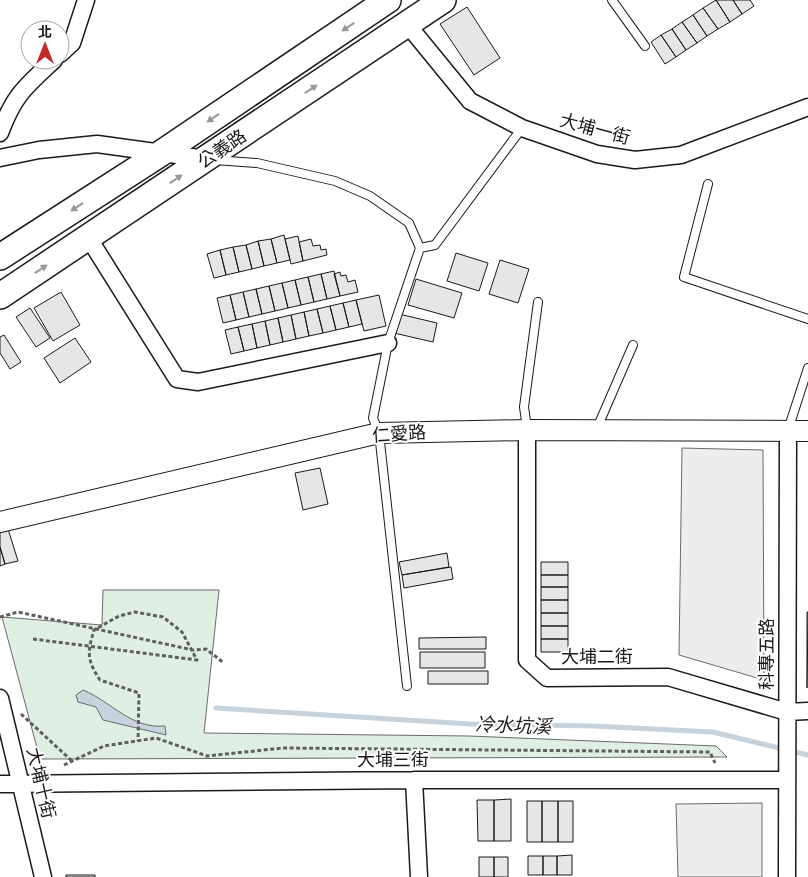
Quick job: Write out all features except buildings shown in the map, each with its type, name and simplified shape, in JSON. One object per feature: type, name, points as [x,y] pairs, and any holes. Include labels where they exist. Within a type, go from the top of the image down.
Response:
[{"type":"main road","name":"公義路","points":[[0,256],[160,154],[388,0]]},
{"type":"main road","name":"公義路","points":[[0,296],[443,0]]},
{"type":"street","points":[[70,45],[86,0]]},
{"type":"street","name":"大埔一街","points":[[407,24],[470,101],[522,128],[597,154],[635,160],[681,155],[808,107]]},
{"type":"street","points":[[0,133],[10,105],[20,92],[43,70]]},
{"type":"street","points":[[0,158],[40,150],[97,144],[128,146],[160,154],[206,159]]},
{"type":"street","points":[[88,237],[177,379],[198,382],[388,343]]},
{"type":"street","name":"仁愛路","points":[[0,522],[379,433],[527,430],[808,431]]},
{"type":"street","name":"大埔二街","points":[[527,430],[527,660],[548,678],[668,677],[787,719],[808,711]]},
{"type":"street","name":"科專五路","points":[[787,877],[788,431]]},
{"type":"street","name":"大埔十街","points":[[0,698],[43,877]]},
{"type":"street","name":"大埔三街","points":[[0,784],[414,780],[721,780],[787,773]]},
{"type":"street","points":[[414,780],[419,877]]},
{"type":"lane","points":[[612,0],[645,46]]},
{"type":"lane","points":[[420,248],[435,245],[522,128]]},
{"type":"lane","points":[[206,159],[257,163],[335,181],[370,196],[409,223],[420,248],[388,343],[373,418],[379,433],[407,686]]},
{"type":"lane","points":[[708,184],[684,277],[808,319]]},
{"type":"lane","points":[[527,430],[524,406],[538,302]]},
{"type":"lane","points":[[596,430],[632,345]]},
{"type":"lane","points":[[788,431],[808,368]]},
{"type":"path","points":[[0,617],[18,612],[193,650],[206,649],[224,663]]},
{"type":"path","points":[[33,639],[89,646],[197,660],[182,632],[162,617],[135,612],[119,616],[94,630],[89,646],[89,664],[100,680],[139,693],[138,741]]},
{"type":"path","points":[[17,711],[72,760]]},
{"type":"path","points":[[64,765],[104,746],[156,738],[208,756],[282,748],[710,752],[721,780]]},
{"type":"green space","points":[[103,590],[219,590],[204,733],[469,736],[716,746],[727,757],[40,759],[2,617],[102,625]]},
{"type":"shaded area","points":[[682,448],[763,450],[764,680],[679,655]]},
{"type":"shaded area","points":[[83,690],[132,719],[153,726],[165,726],[166,735],[103,720],[96,707],[78,702],[76,695]]},
{"type":"shaded area","points":[[762,803],[762,877],[678,877],[676,804]]},
{"type":"waterway","name":"冷水坑溪","points":[[216,708],[470,724],[593,726],[713,732],[808,755]]}]
